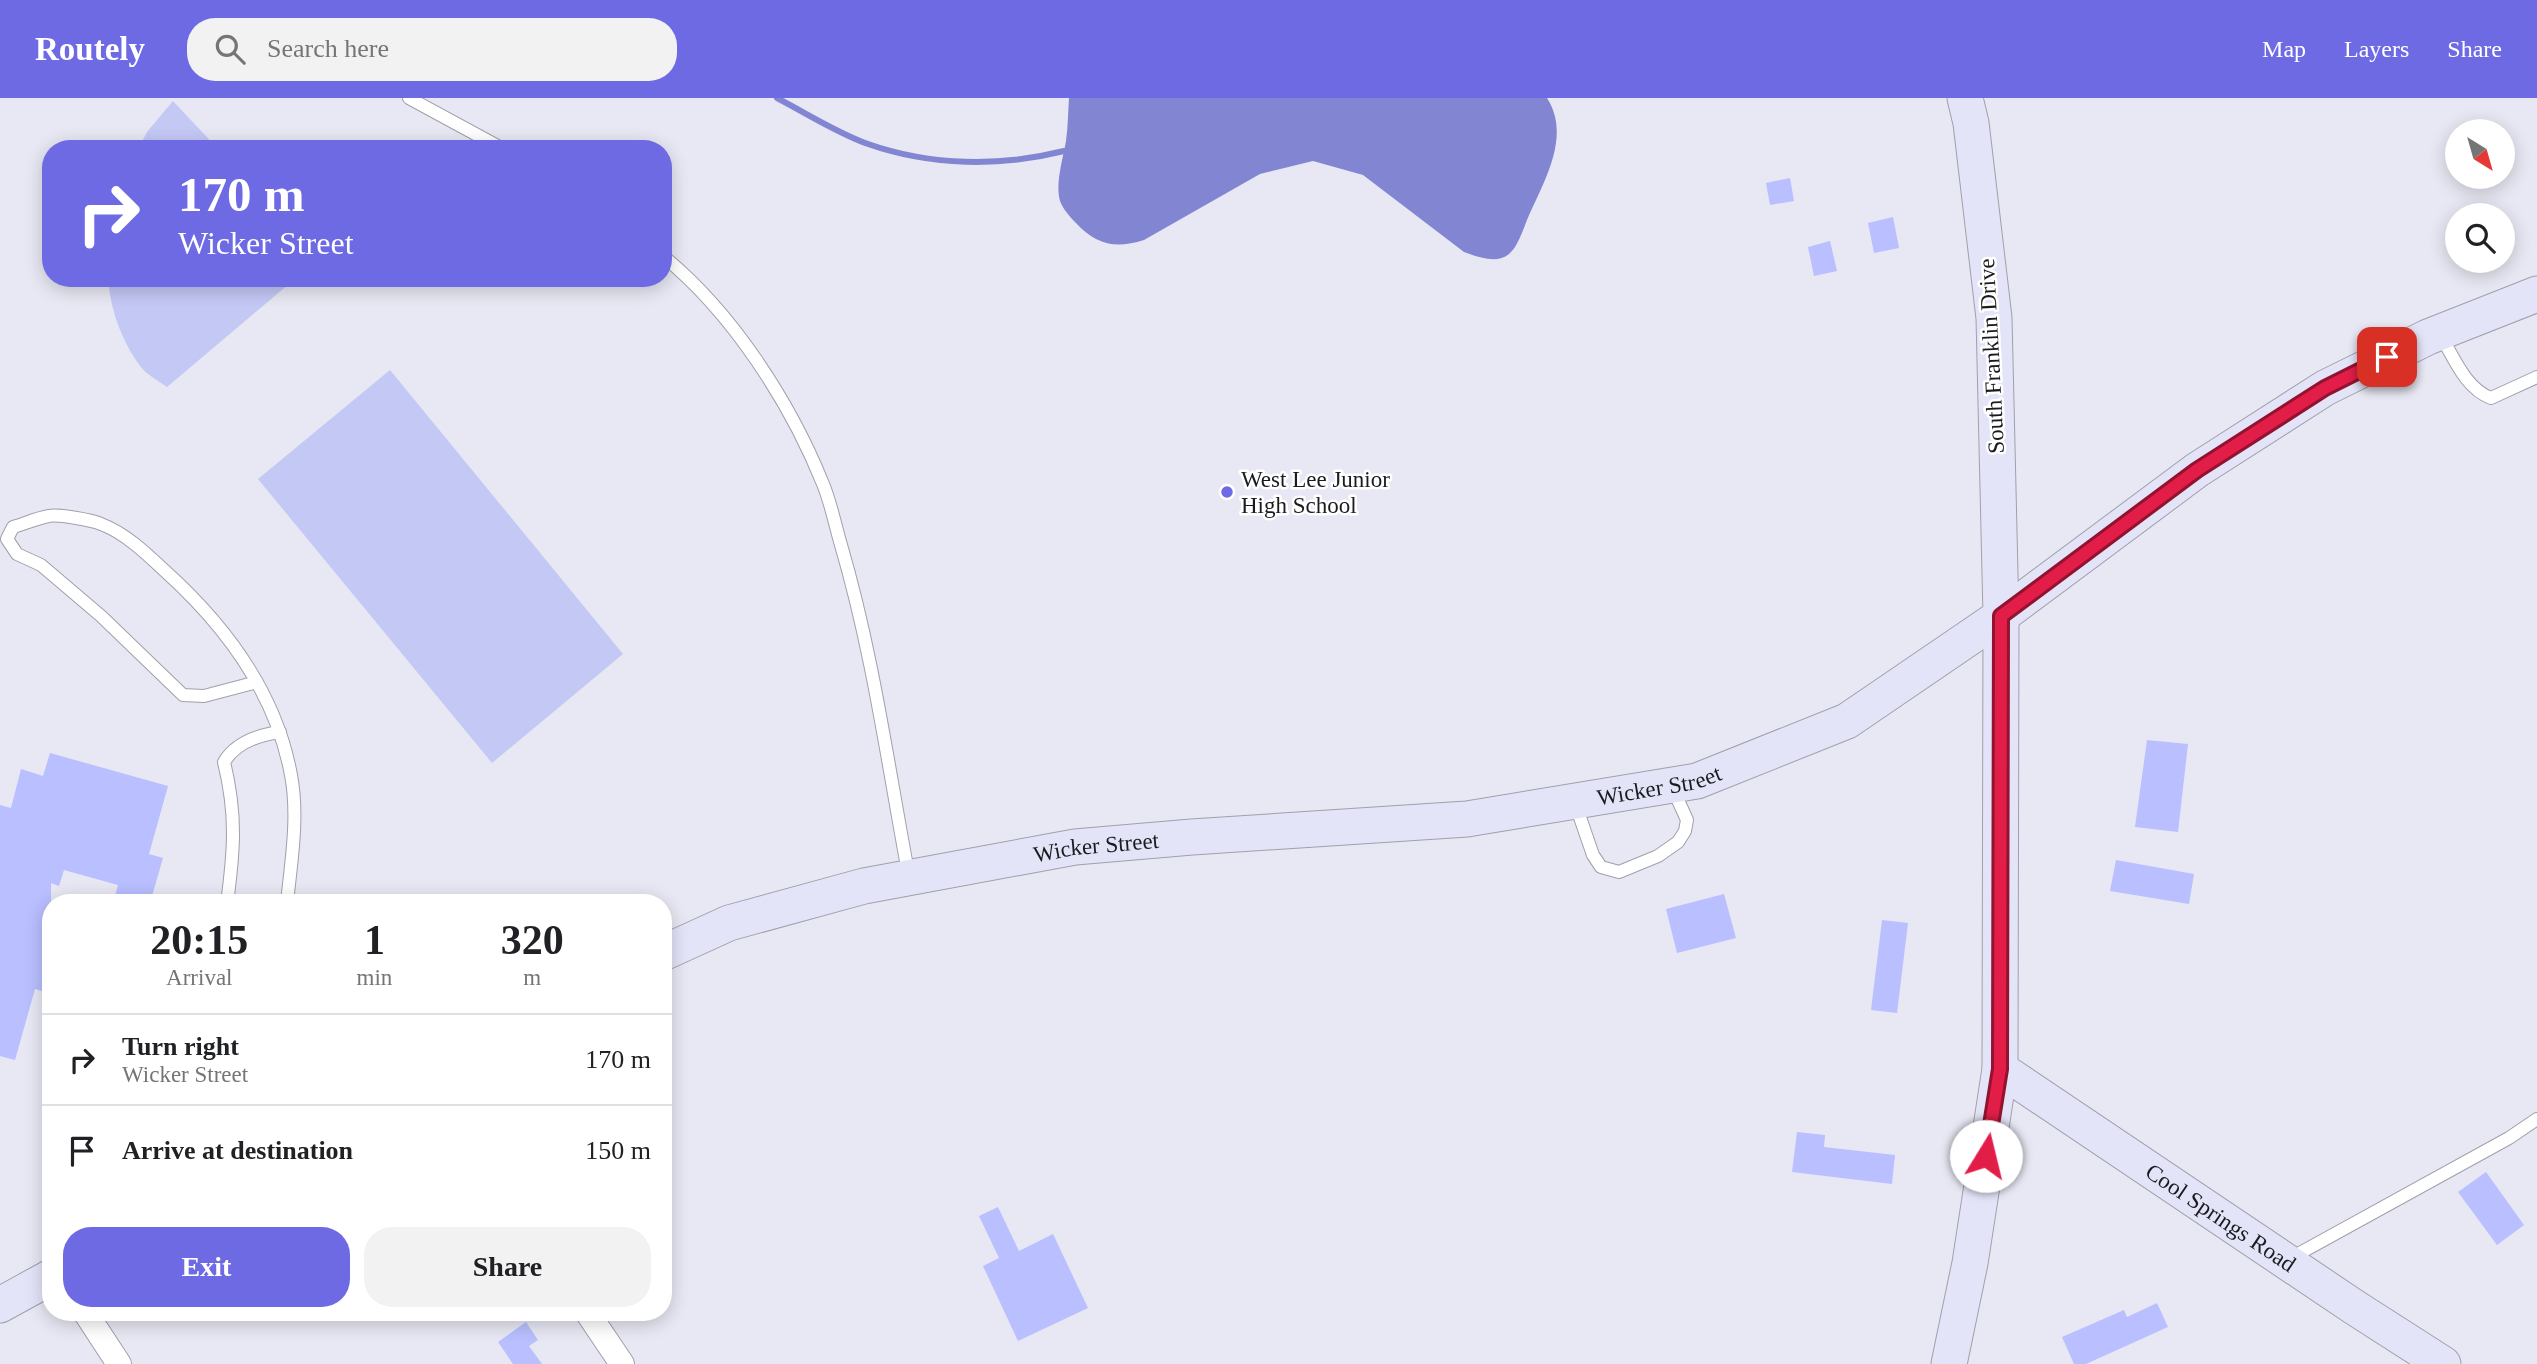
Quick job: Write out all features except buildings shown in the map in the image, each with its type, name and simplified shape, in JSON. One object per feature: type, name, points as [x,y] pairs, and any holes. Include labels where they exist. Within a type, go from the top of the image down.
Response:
[{"type":"main road","name":"South Franklin Drive","points":[[1949,1364],[1970,1264],[2000,1069],[2001,616],[1994,318],[1971,123],[1965,98]]},
{"type":"main road","name":"Wicker Street","points":[[672,949],[729,923],[863,886],[1075,847],[1467,819],[1697,781],[1847,721],[2001,616],[2197,470],[2325,388],[2439,332],[2537,294]]},
{"type":"main road","name":"Cool Springs Road","points":[[2000,1069],[2443,1364]]},
{"type":"main road","points":[[0,1305],[42,1282]]},
{"type":"street","points":[[91,1321],[119,1364]]},
{"type":"street","points":[[593,1321],[622,1364]]},
{"type":"lane","points":[[409,98],[486,140]]},
{"type":"lane","points":[[672,264],[722,316],[766,375],[798,431],[824,486],[865,637],[909,878]]},
{"type":"lane","points":[[2439,332],[2466,379],[2479,393],[2491,398],[2537,377]]},
{"type":"lane","points":[[257,682],[204,696],[183,695],[101,616],[41,565],[17,554],[4,541],[13,527],[51,515],[100,523],[140,548],[193,596],[237,648],[257,682],[280,732],[292,777],[294,830],[288,894]]},
{"type":"lane","points":[[228,894],[234,820],[224,762],[231,751],[241,745],[260,735],[280,732]]},
{"type":"lane","points":[[1574,801],[1593,855],[1601,867],[1619,872],[1658,856],[1678,842],[1685,831],[1687,820],[1671,786]]},
{"type":"lane","points":[[2286,1261],[2509,1138],[2537,1119]]},
{"type":"shaded area","points":[[173,101],[210,140],[143,140]]},
{"type":"shaded area","points":[[109,287],[285,287],[167,387],[144,370],[128,347],[114,313]]},
{"type":"shaded area","points":[[390,370],[623,654],[492,763],[258,479]]},
{"type":"water","points":[[1069,98],[1547,98],[1557,128],[1556,144],[1547,175],[1518,242],[1510,253],[1500,259],[1488,259],[1464,252],[1363,175],[1313,161],[1260,174],[1144,240],[1115,244],[1091,236],[1067,213],[1060,201],[1059,179],[1067,136]]},
{"type":"waterway","points":[[777,98],[856,139],[916,157],[990,162],[1070,152]]},
{"type":"place","name":"West Lee Junior High School","points":[[1227,492]]},
{"type":"route","points":[[1986,1156],[2000,1069],[2001,616],[2197,470],[2325,388],[2387,357]]}]
